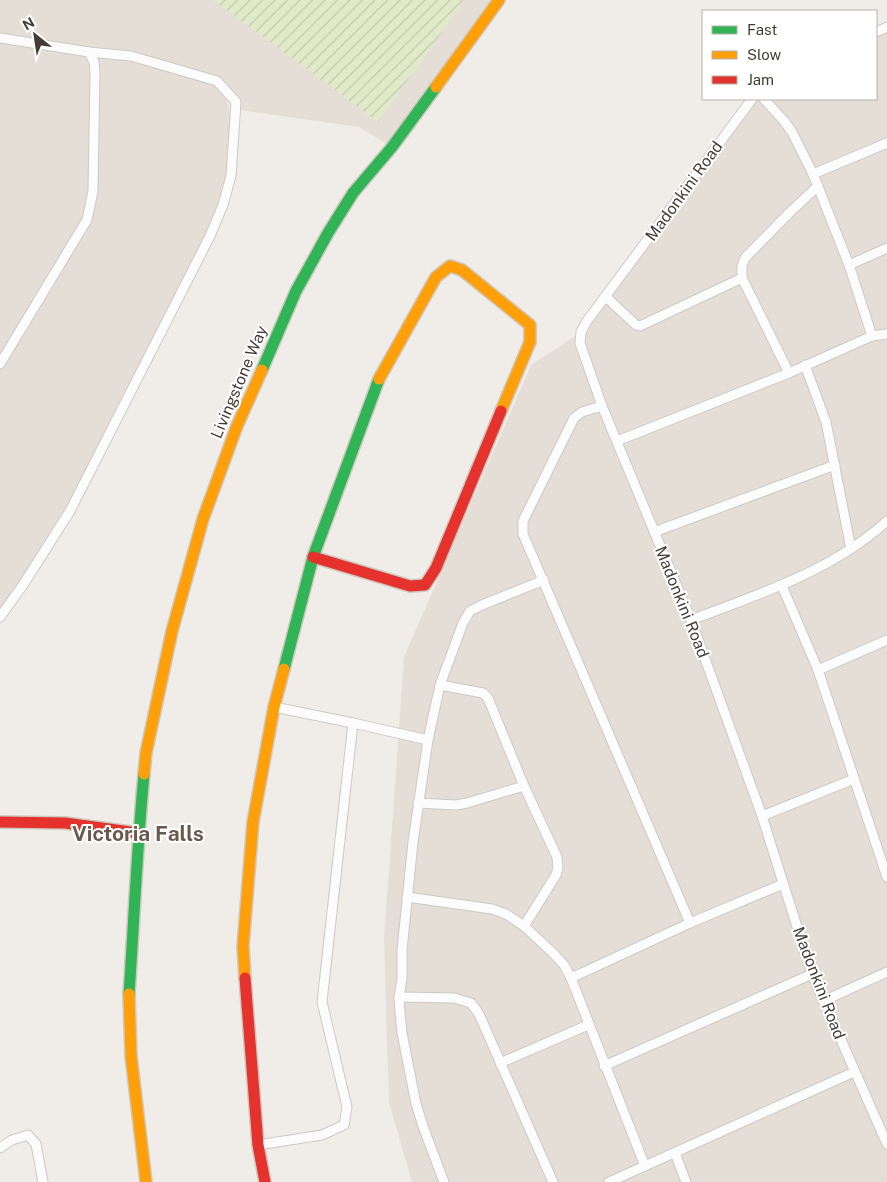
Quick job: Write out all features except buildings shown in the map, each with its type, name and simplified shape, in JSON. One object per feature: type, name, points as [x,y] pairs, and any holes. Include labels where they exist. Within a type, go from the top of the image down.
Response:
[{"type":"main road","name":"Livingstone Way","points":[[146,1182],[131,1056],[129,995],[138,833],[146,753],[172,631],[200,529],[237,426],[272,345],[296,291],[328,233],[353,193],[392,147],[499,0]]},
{"type":"main road","points":[[265,1182],[258,1144],[243,946],[253,822],[274,707],[313,557],[380,377],[436,277],[450,266],[462,270],[530,325],[530,342],[436,568],[425,585],[410,586],[313,557]]},
{"type":"main road","points":[[0,822],[65,823],[138,833]]},
{"type":"street","points":[[0,38],[89,52],[131,56],[217,81],[236,102],[231,176],[223,206],[210,236],[70,511],[24,585],[0,617]]},
{"type":"street","points":[[0,364],[82,228],[89,212],[94,191],[95,73],[94,62],[89,52]]},
{"type":"street","name":"Madonkini Road","points":[[751,100],[587,322],[581,332],[580,343],[602,406],[691,620],[762,816],[812,974],[887,1144]]},
{"type":"street","points":[[765,100],[792,132],[813,174],[848,265],[872,336]]},
{"type":"street","points":[[813,174],[887,143]]},
{"type":"street","points":[[789,373],[742,278],[742,266],[745,258],[818,186]]},
{"type":"street","points":[[848,265],[887,248]]},
{"type":"street","points":[[606,297],[636,326],[640,326],[742,278]]},
{"type":"street","points":[[617,441],[789,373],[872,336],[887,334]]},
{"type":"street","points":[[805,366],[826,422],[851,549]]},
{"type":"street","points":[[602,406],[582,412],[574,418],[523,521],[523,534],[690,923]]},
{"type":"street","points":[[654,532],[835,465]]},
{"type":"street","points":[[691,620],[782,586],[851,549],[887,521]]},
{"type":"street","points":[[444,1182],[416,1104],[402,1033],[399,997],[418,803],[428,740],[440,684],[463,623],[470,611],[475,607],[544,580]]},
{"type":"street","points":[[782,586],[818,670],[887,877]]},
{"type":"street","points":[[818,670],[887,640]]},
{"type":"street","points":[[440,684],[486,695],[524,786],[555,853],[558,868],[556,875],[524,926]]},
{"type":"street","points":[[274,707],[428,740]]},
{"type":"street","points":[[258,1144],[322,1135],[344,1126],[346,1107],[322,1002],[353,723]]},
{"type":"street","points":[[762,816],[854,779]]},
{"type":"street","points":[[418,803],[456,805],[524,786]]},
{"type":"street","points":[[571,978],[690,923],[783,884]]},
{"type":"street","points":[[408,897],[492,909],[506,914],[524,926],[564,965],[571,978],[604,1066],[645,1166]]},
{"type":"street","points":[[823,1001],[887,972]]},
{"type":"street","points":[[604,1066],[812,974]]},
{"type":"street","points":[[399,997],[454,998],[470,1004],[479,1014],[553,1182]]},
{"type":"street","points":[[500,1063],[588,1025]]},
{"type":"street","points":[[609,1182],[854,1072]]},
{"type":"street","points":[[0,1148],[12,1140],[28,1135],[36,1144],[43,1182]]},
{"type":"street","points":[[675,1153],[686,1182]]},
{"type":"shaded area","points":[[0,0],[495,0],[387,144],[359,127],[240,110],[226,99],[231,116],[231,176],[223,205],[70,511],[0,617]]},
{"type":"shaded area","points":[[887,31],[887,1182],[412,1182],[389,1103],[384,940],[404,657],[531,365],[583,331],[754,100],[877,100],[877,36]]},
{"type":"green space","points":[[213,0],[465,0],[378,122]]},
{"type":"traffic: fast","points":[[262,370],[296,291],[328,233],[353,193],[392,147],[436,87]]},
{"type":"traffic: fast","points":[[284,669],[313,557],[379,379]]},
{"type":"traffic: fast","points":[[129,994],[144,774]]},
{"type":"traffic: slow","points":[[436,87],[499,0]]},
{"type":"traffic: slow","points":[[379,379],[436,277],[450,266],[462,270],[530,325],[530,342],[501,411]]},
{"type":"traffic: slow","points":[[144,774],[146,753],[172,631],[203,519],[237,426],[262,370]]},
{"type":"traffic: slow","points":[[245,978],[243,946],[253,822],[274,707],[284,669]]},
{"type":"traffic: slow","points":[[129,994],[131,1056],[146,1182]]},
{"type":"traffic: jam","points":[[313,557],[410,586],[425,585],[436,568],[501,411]]},
{"type":"traffic: jam","points":[[0,822],[65,823],[138,833]]},
{"type":"traffic: jam","points":[[245,978],[258,1145],[265,1182]]},
{"type":"district","name":"Victoria Falls","points":[[138,833]]}]
